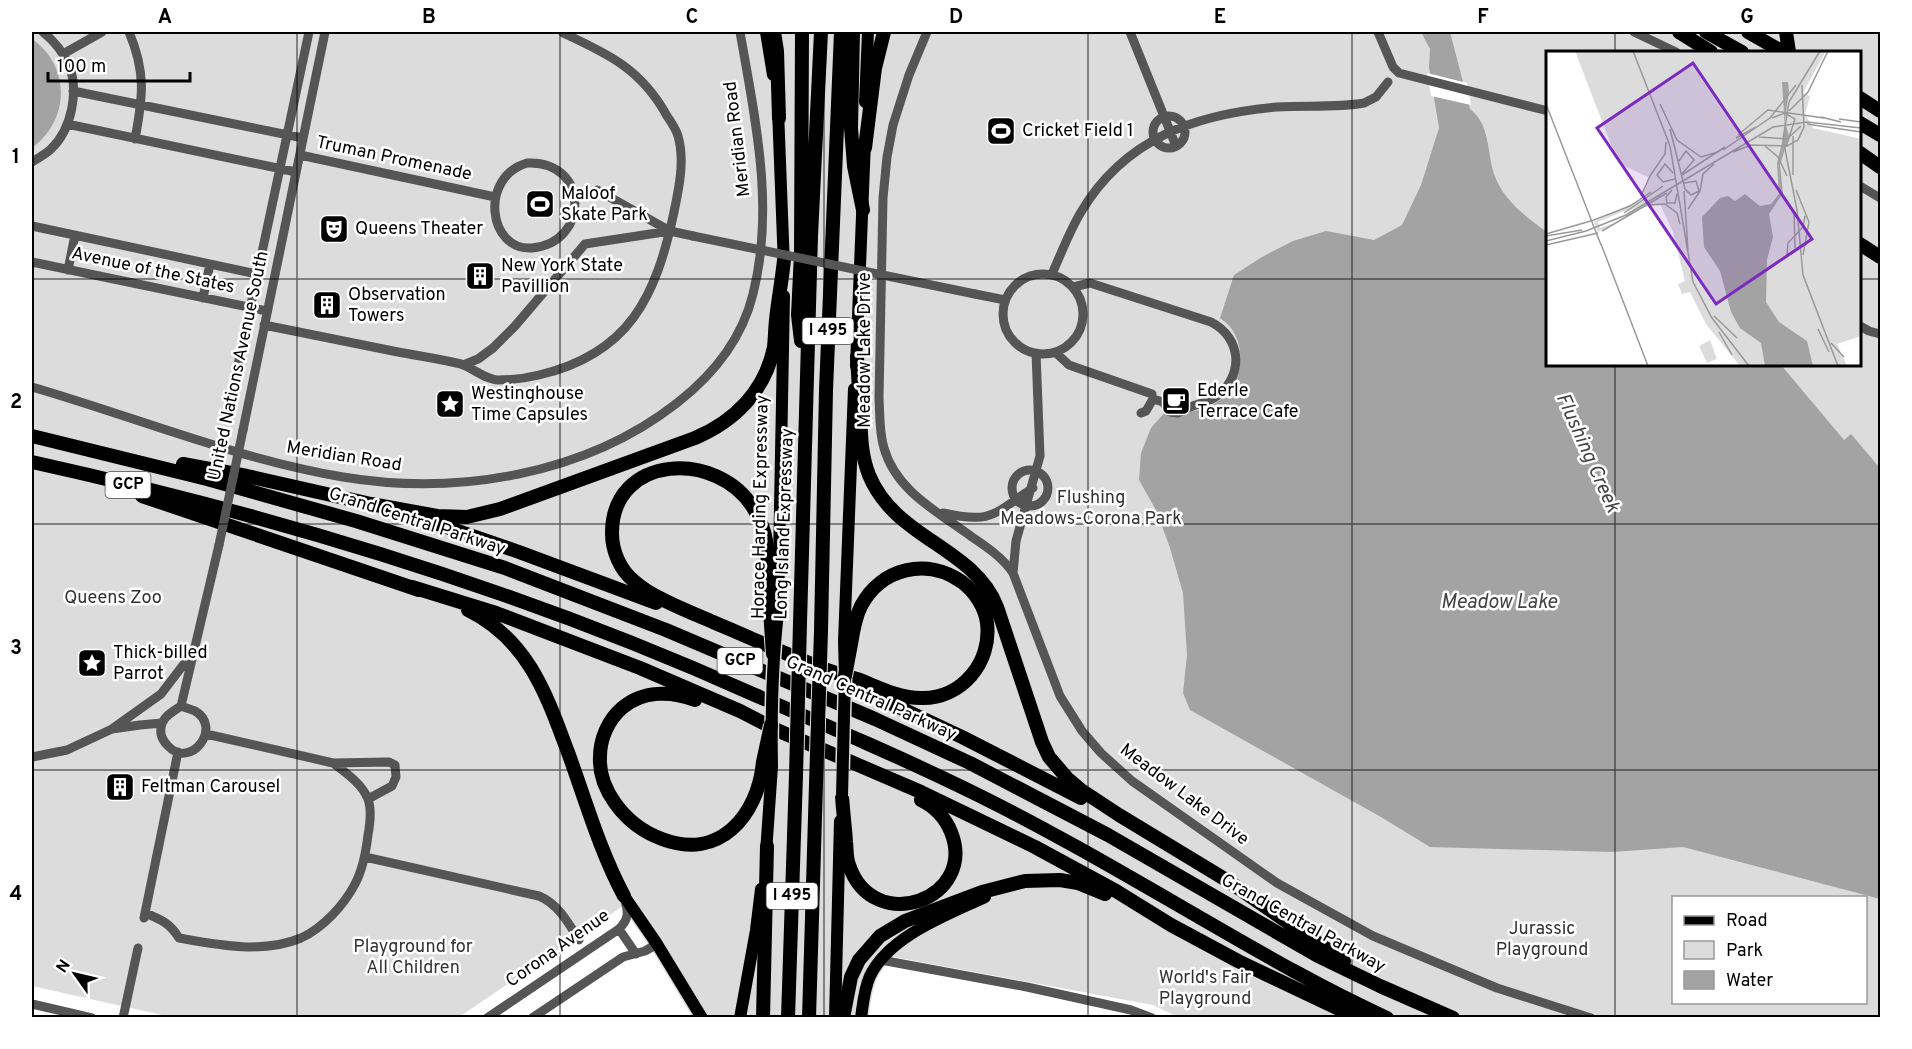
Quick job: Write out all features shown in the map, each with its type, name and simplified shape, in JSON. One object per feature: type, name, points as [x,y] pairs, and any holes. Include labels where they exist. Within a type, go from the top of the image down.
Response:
[{"type":"highway","points":[[774,32],[777,51],[779,118]]},
{"type":"highway","points":[[802,32],[801,253],[798,315],[807,390]]},
{"type":"highway","name":"Long Island Expressway","points":[[788,1017],[813,182],[821,32]]},
{"type":"highway","name":"Long Island Expressway","points":[[809,1017],[826,390],[841,32]]},
{"type":"highway","points":[[853,32],[851,129],[854,166],[863,210]]},
{"type":"highway","points":[[865,148],[875,68],[884,32]]},
{"type":"highway","points":[[1679,32],[1709,51]]},
{"type":"highway","points":[[1706,32],[1740,51]]},
{"type":"highway","points":[[1748,32],[1781,51]]},
{"type":"highway","points":[[1786,32],[1789,51]]},
{"type":"highway","points":[[1861,99],[1881,111]]},
{"type":"highway","points":[[1861,124],[1881,135]]},
{"type":"highway","points":[[1861,156],[1881,167]]},
{"type":"highway","points":[[1861,245],[1881,257]]},
{"type":"highway","points":[[56,442],[247,476],[371,504],[437,516],[478,515],[695,438],[735,415],[749,401],[766,371],[773,349],[784,260]]},
{"type":"highway","points":[[857,357],[861,444],[864,460],[876,490],[897,517],[962,563],[986,586],[997,607],[1039,734],[1049,757],[1060,771],[1074,784],[1119,815],[1228,880],[1380,987]]},
{"type":"highway","name":"Grand Central Parkway","points":[[32,436],[257,492],[395,532],[553,586],[690,639],[899,730],[1016,786],[1124,843],[1303,948],[1380,987],[1454,1017]]},
{"type":"highway","name":"GCP","points":[[32,462],[254,517],[392,558],[533,605],[669,658],[884,751],[1008,810],[1288,968],[1387,1017]]},
{"type":"highway","points":[[52,466],[496,613],[594,650],[740,711],[855,765],[921,792],[1035,847],[1116,891],[1171,925]]},
{"type":"highway","points":[[773,654],[774,611],[766,540],[760,520],[748,500],[732,485],[714,475],[692,468],[670,468],[644,477],[622,498],[612,533],[619,562],[636,583],[693,613],[823,669],[1119,815]]},
{"type":"highway","points":[[371,504],[468,534],[655,603],[693,613]]},
{"type":"highway","points":[[823,669],[900,695],[921,698],[948,694],[975,672],[985,649],[987,624],[980,601],[964,584],[951,575],[935,569],[909,569],[885,579],[866,598],[854,624],[848,643],[845,676]]},
{"type":"highway","points":[[412,587],[482,618],[509,639],[528,662],[547,696],[607,861],[624,896]]},
{"type":"highway","points":[[656,694],[673,694],[690,698],[735,718],[775,728],[767,764],[761,775],[756,795],[740,822],[718,839],[700,844],[682,845],[647,833],[625,815],[612,798],[600,772],[600,751],[605,731],[616,714],[638,698],[656,694]]},
{"type":"highway","points":[[842,796],[847,858],[856,880],[868,894],[884,902],[910,904],[928,898],[943,885],[952,869],[955,852],[953,836],[945,821],[928,804],[855,765]]},
{"type":"highway","points":[[763,1017],[767,846]]},
{"type":"highway","points":[[843,1017],[855,968],[865,952],[888,930],[910,918],[982,892],[1025,881],[1049,879],[1078,883],[1171,925],[1280,981],[1358,1017]]},
{"type":"main road","name":"Horace Harding Expressway","points":[[766,32],[779,118],[784,260],[774,611]]},
{"type":"main road","points":[[848,643],[852,432],[863,210],[868,32]]},
{"type":"main road","points":[[773,654],[775,728]]},
{"type":"main road","points":[[835,1017],[845,676]]},
{"type":"main road","points":[[740,1017],[756,930],[767,846],[767,764]]},
{"type":"main road","points":[[861,1017],[867,984],[880,960],[896,945],[930,924],[985,897],[1025,881]]},
{"type":"main road","points":[[624,896],[702,1017]]},
{"type":"street","points":[[32,162],[51,149],[67,124],[73,91],[71,73],[63,54],[43,32]]},
{"type":"street","points":[[63,54],[102,32]]},
{"type":"street","points":[[129,32],[141,71],[142,105],[135,139]]},
{"type":"street","points":[[228,412],[309,32]]},
{"type":"street","name":"United Nations Avenue South","points":[[182,706],[219,545],[325,32]]},
{"type":"street","name":"Meridian Road","points":[[32,387],[272,462],[343,477],[398,483],[452,483],[528,472],[591,452],[629,435],[672,408],[708,376],[733,342],[753,294],[761,243],[762,185],[758,138],[740,32]]},
{"type":"street","name":"Meadow Lake Drive","points":[[927,32],[906,85],[894,125],[887,157],[883,198],[879,398],[884,448],[892,468],[914,495],[992,550],[1008,565],[1060,696],[1082,731],[1101,753],[1132,781],[1277,883],[1372,936],[1497,988],[1591,1017]]},
{"type":"street","points":[[1130,32],[1176,146]]},
{"type":"street","points":[[1378,32],[1393,68],[1399,73],[1546,110]]},
{"type":"street","points":[[1634,32],[1674,51]]},
{"type":"street","points":[[264,325],[463,365],[496,380],[538,375],[581,361],[603,349],[621,333],[638,312],[651,289],[665,254],[681,171],[678,135],[660,102],[633,71],[595,48],[563,33]]},
{"type":"street","points":[[1052,274],[1081,213],[1096,191],[1116,170],[1155,139],[1210,117],[1242,111],[1364,103],[1376,97],[1388,82]]},
{"type":"street","points":[[73,91],[303,138]]},
{"type":"street","points":[[1164,117],[1174,117],[1183,126],[1184,138],[1176,146],[1167,148],[1155,139],[1154,128],[1164,117]]},
{"type":"street","points":[[67,124],[296,172]]},
{"type":"street","name":"Truman Promenade","points":[[300,155],[495,197]]},
{"type":"street","points":[[527,163],[541,164],[556,170],[567,179],[576,195],[576,207],[572,219],[560,236],[533,248],[513,243],[500,228],[495,214],[495,197],[500,184],[514,169],[527,163]]},
{"type":"street","points":[[1861,187],[1881,198]]},
{"type":"street","points":[[597,190],[670,231],[1005,300]]},
{"type":"street","points":[[32,226],[257,274]]},
{"type":"street","points":[[463,365],[478,359],[493,348],[515,326],[585,244],[670,231]]},
{"type":"street","points":[[68,270],[75,235]]},
{"type":"street","name":"Avenue of the States","points":[[32,262],[267,311]]},
{"type":"street","points":[[202,298],[210,264]]},
{"type":"street","points":[[1040,273],[1052,274],[1073,287],[1081,303],[1082,321],[1071,342],[1055,352],[1036,353],[1014,342],[1003,323],[1002,311],[1005,300],[1014,286],[1029,276],[1040,273]]},
{"type":"street","points":[[1073,287],[1090,283],[1211,321],[1222,329],[1233,342],[1235,369],[1226,387],[1212,400],[1188,407],[1178,413],[1170,412],[1163,402],[1153,399],[1146,411],[1141,413]]},
{"type":"street","points":[[1861,327],[1881,334]]},
{"type":"street","points":[[1055,352],[1070,365],[1152,394]]},
{"type":"street","points":[[1013,573],[1016,542],[1033,488],[1040,456],[1036,353]]},
{"type":"street","points":[[1024,471],[1037,472],[1046,480],[1047,493],[1038,505],[1027,506],[1015,499],[1012,490],[1015,478],[1024,471]]},
{"type":"street","points":[[939,513],[968,519],[986,518],[1001,511],[1033,488]]},
{"type":"street","points":[[32,757],[67,750],[112,729],[161,694],[187,660],[202,615]]},
{"type":"street","points":[[182,706],[195,711],[202,717],[206,734],[197,748],[190,752],[178,752],[171,749],[164,741],[161,734],[162,723],[166,717],[182,706]]},
{"type":"street","points":[[112,729],[162,723]]},
{"type":"street","points":[[206,734],[333,763],[389,762],[395,765],[396,777],[392,786],[368,799]]},
{"type":"street","points":[[178,752],[144,916],[165,921],[179,938],[245,946],[276,945],[302,937],[325,921],[355,884],[365,857],[370,820],[368,799],[348,774],[333,763]]},
{"type":"street","points":[[365,857],[538,896],[558,908],[579,940]]},
{"type":"street","name":"Corona Avenue","points":[[487,1017],[620,929],[627,914],[624,896]]},
{"type":"street","points":[[620,929],[636,954]]},
{"type":"street","points":[[532,1017],[623,957],[645,951],[657,944]]},
{"type":"street","points":[[123,1017],[138,948]]},
{"type":"street","points":[[880,960],[1027,987],[1147,1016]]},
{"type":"street","points":[[32,1004],[50,1013],[92,1017]]},
{"type":"green space","name":"Flushing Meadows-Corona Park","points":[[32,32],[1880,32],[1880,1017],[1178,1017],[1153,1005],[883,955],[862,1017],[707,1017],[635,898],[459,1017],[171,1017],[32,986]]},
{"type":"water","name":"Meadow Lake","points":[[1421,32],[1450,32],[1470,109],[1485,130],[1498,183],[1509,200],[1546,231],[1546,366],[1782,366],[1844,440],[1851,434],[1880,468],[1880,899],[1683,847],[1612,852],[1430,847],[1190,710],[1183,693],[1187,655],[1183,593],[1156,510],[1139,480],[1141,453],[1151,428],[1165,412],[1194,411],[1206,408],[1222,398],[1231,388],[1240,364],[1240,351],[1237,338],[1220,318],[1234,275],[1293,241],[1326,231],[1374,240],[1402,225],[1421,185],[1439,128],[1429,67],[1430,49]]},
{"type":"water","points":[[32,39],[45,50],[54,63],[61,93],[54,123],[45,136],[32,148]]},
{"type":"pier","points":[[1427,73],[1467,83],[1471,105],[1431,96]]},
{"type":"place","name":"Cricket Field 1","points":[[1001,131]]},
{"type":"place","name":"Maloof Skate Park","points":[[540,204]]},
{"type":"place","name":"Queens Theater","points":[[334,229]]},
{"type":"place","name":"New York State Pavillion","points":[[480,276]]},
{"type":"place","name":"Observation Towers","points":[[327,305]]},
{"type":"place","name":"Ederle Terrace Cafe","points":[[1176,401]]},
{"type":"place","name":"Westinghouse Time Capsules","points":[[450,404]]},
{"type":"place","name":"Thick-billed Parrot","points":[[92,663]]},
{"type":"place","name":"Feltman Carousel","points":[[120,787]]},
{"type":"water label","name":"Flushing Creek","points":[[1587,453]]},
{"type":"park label","name":"Queens Zoo","points":[[113,598]]},
{"type":"park label","name":"Jurassic Playground","points":[[1542,939]]},
{"type":"park label","name":"Playground for All Children","points":[[413,957]]},
{"type":"park label","name":"World's Fair Playground","points":[[1205,988]]}]
